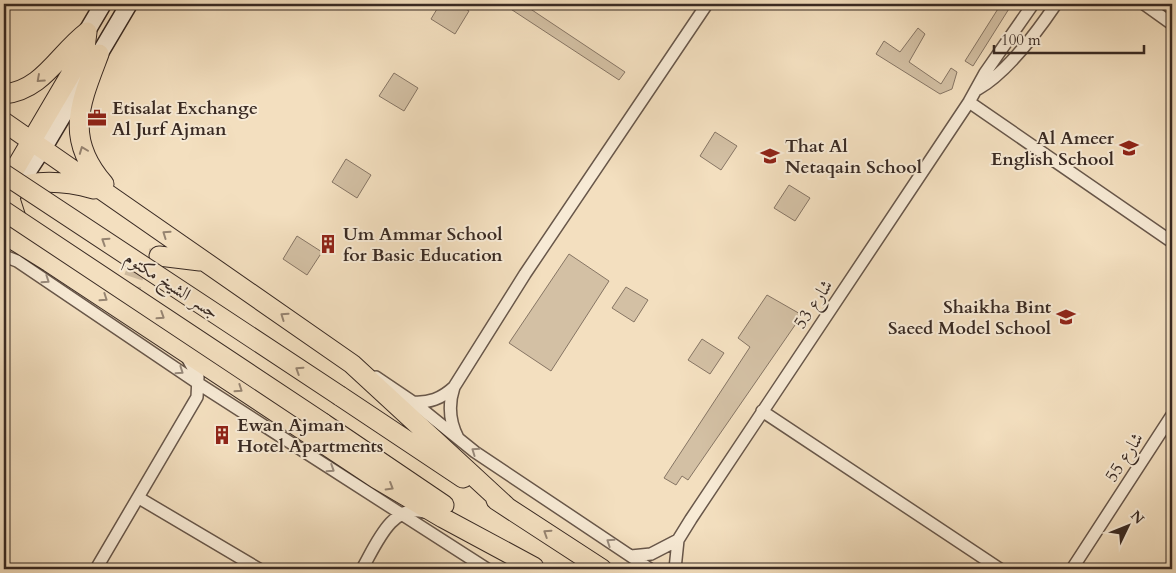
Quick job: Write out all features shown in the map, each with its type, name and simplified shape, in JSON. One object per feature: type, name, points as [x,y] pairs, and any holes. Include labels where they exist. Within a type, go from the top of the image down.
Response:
[{"type":"main road","points":[[4,94],[22,90],[40,80],[73,44],[87,32],[103,4]]},
{"type":"main road","points":[[49,262],[23,234],[14,217],[7,188],[99,54],[129,4]]},
{"type":"main road","points":[[38,142],[79,60],[86,42],[87,32]]},
{"type":"main road","points":[[99,54],[80,106],[80,140],[89,164],[115,198]]},
{"type":"main road","points":[[4,122],[38,142],[352,364],[506,506],[602,569]]},
{"type":"main road","points":[[7,188],[50,182],[74,184],[115,198]]},
{"type":"main road","points":[[23,234],[20,216],[22,206],[33,190],[50,182]]},
{"type":"main road","name":"جسر الشيخ مكتوم","points":[[7,188],[340,396],[506,506]]},
{"type":"main road","name":"جسر الشيخ مكتوم","points":[[7,188],[323,422],[535,568]]},
{"type":"main road","points":[[4,234],[313,438],[443,518],[535,568]]},
{"type":"main road","points":[[4,255],[19,252],[49,262]]},
{"type":"main road","points":[[159,256],[206,262]]},
{"type":"main road","points":[[134,305],[148,328]]},
{"type":"street","points":[[459,439],[450,419],[450,397],[454,387],[525,274],[707,4]]},
{"type":"street","name":"شارع 53","points":[[675,569],[678,540],[762,411],[978,89],[982,77],[1033,4]]},
{"type":"street","name":"شارع 53","points":[[978,89],[987,83],[1017,53],[1056,4]]},
{"type":"street","points":[[1144,4],[1172,24]]},
{"type":"street","points":[[969,102],[1172,242]]},
{"type":"street","points":[[4,255],[17,261],[199,384],[487,569]]},
{"type":"street","points":[[96,569],[194,402],[199,384],[195,370],[179,348]]},
{"type":"street","points":[[352,364],[383,381],[459,439],[650,569]]},
{"type":"street","points":[[412,402],[431,401],[439,398],[454,387]]},
{"type":"street","points":[[194,402],[204,396],[216,395]]},
{"type":"street","points":[[762,411],[1000,569]]},
{"type":"street","name":"شارع 55","points":[[1072,569],[1172,415]]},
{"type":"street","points":[[139,498],[259,569]]},
{"type":"street","points":[[378,499],[385,512],[383,534]]},
{"type":"street","points":[[362,569],[383,534],[399,514],[414,509],[443,518]]},
{"type":"street","name":"شارع 53","points":[[631,556],[656,552],[678,540]]},
{"type":"shaded area","points":[[440,4],[457,4],[469,11],[455,34],[431,19]]},
{"type":"shaded area","points":[[503,4],[523,4],[625,72],[619,80]]},
{"type":"shaded area","points":[[1001,4],[1012,4],[973,66],[965,61]]},
{"type":"shaded area","points":[[918,28],[925,34],[909,62],[941,84],[951,68],[957,72],[952,89],[940,94],[876,54],[884,41],[900,52]]},
{"type":"shaded area","points":[[394,73],[418,88],[404,111],[379,96]]},
{"type":"shaded area","points":[[715,132],[737,146],[721,170],[700,156]]},
{"type":"shaded area","points":[[346,159],[371,175],[357,198],[332,182]]},
{"type":"shaded area","points":[[789,185],[810,198],[795,221],[774,208]]},
{"type":"shaded area","points":[[297,236],[322,252],[307,275],[283,259]]},
{"type":"shaded area","points":[[569,254],[609,281],[551,371],[509,343]]},
{"type":"shaded area","points":[[626,287],[648,300],[634,322],[612,308]]},
{"type":"shaded area","points":[[767,295],[802,315],[688,480],[682,476],[676,485],[664,478],[750,347],[738,338]]},
{"type":"shaded area","points":[[702,339],[724,353],[710,374],[688,360]]},
{"type":"tunnel","points":[[134,305],[131,290],[134,276],[142,264],[155,257]]},
{"type":"place","name":"Etisalat Exchange Al Jurf Ajman","points":[[97,118]]},
{"type":"place","name":"Al Ameer English School","points":[[1129,148]]},
{"type":"place","name":"That Al Netaqain School","points":[[770,156]]},
{"type":"place","name":"Um Ammar School for Basic Education","points":[[328,244]]},
{"type":"place","name":"Shaikha Bint Saeed Model School","points":[[1066,317]]},
{"type":"place","name":"Ewan Ajman Hotel Apartments","points":[[222,435]]}]
